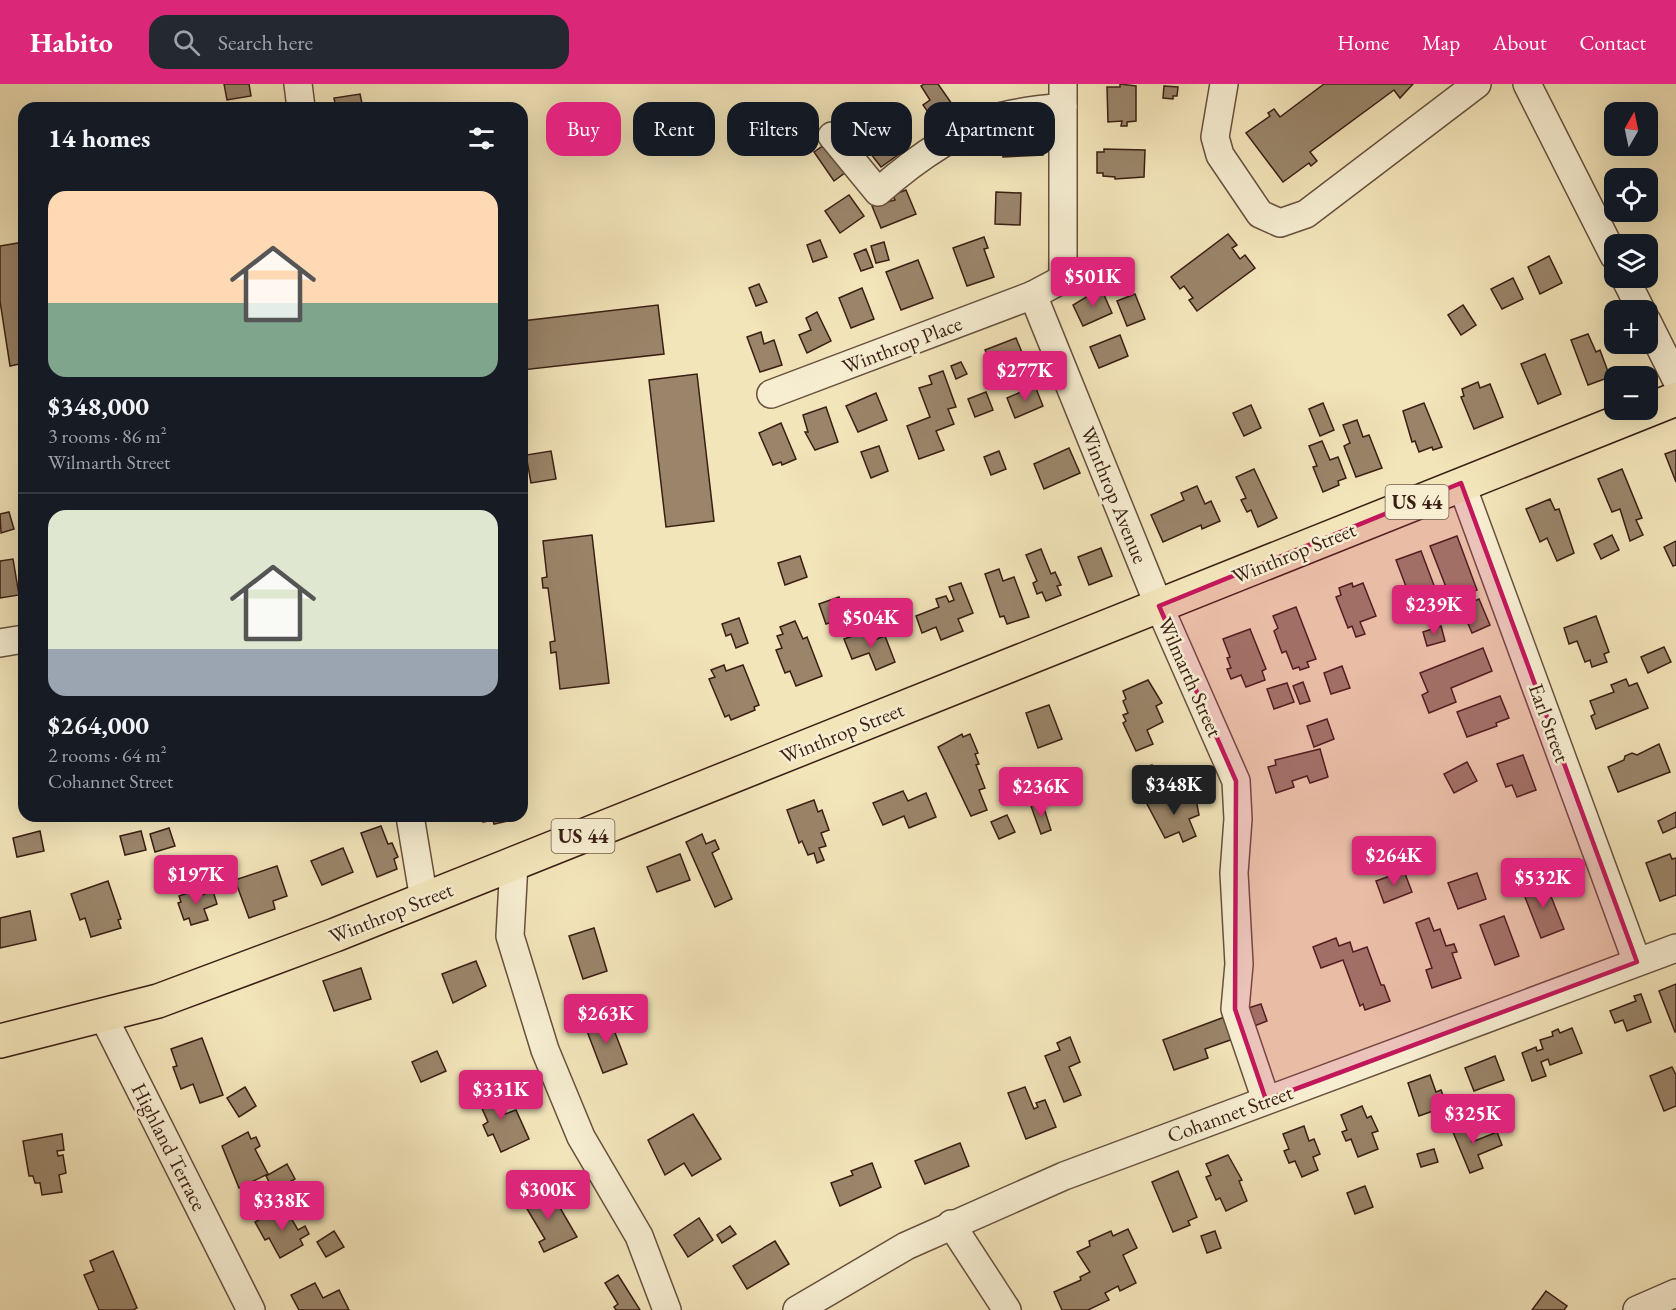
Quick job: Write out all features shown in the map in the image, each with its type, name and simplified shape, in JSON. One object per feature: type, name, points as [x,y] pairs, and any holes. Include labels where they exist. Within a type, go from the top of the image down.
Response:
[{"type":"highway","name":"Winthrop Street","points":[[0,1041],[158,1001],[424,900],[1461,483],[1676,399]]},
{"type":"street","points":[[298,84],[300,102]]},
{"type":"street","points":[[1224,84],[1215,137],[1220,155],[1260,214],[1280,223],[1306,214],[1477,84]]},
{"type":"street","points":[[1527,84],[1604,236]]},
{"type":"street","points":[[848,156],[878,192],[909,165],[984,123],[1022,112],[1063,95],[1063,279],[1033,295]]},
{"type":"street","name":"Winthrop Place","points":[[771,394],[1033,295]]},
{"type":"street","name":"Winthrop Avenue","points":[[1033,295],[1159,606]]},
{"type":"street","points":[[1658,343],[1676,379]]},
{"type":"street","name":"Earl Street","points":[[1461,483],[1637,962]]},
{"type":"street","name":"Wilmarth Street","points":[[1159,606],[1236,781],[1238,819],[1234,873],[1239,964],[1235,1009],[1266,1100]]},
{"type":"street","points":[[0,643],[18,640]]},
{"type":"street","points":[[411,822],[424,900]]},
{"type":"street","points":[[514,863],[510,936],[545,1050],[581,1137],[639,1236],[667,1310]]},
{"type":"street","name":"Cohannet Street","points":[[797,1310],[906,1246],[951,1224],[1074,1172],[1676,948]]},
{"type":"street","name":"Highland Terrace","points":[[103,1016],[247,1309]]},
{"type":"street","points":[[951,1224],[1007,1310]]},
{"type":"street","points":[[1637,1310],[1676,1293]]},
{"type":"highlighted area","points":[[1461,483],[1637,962],[1266,1100],[1235,1009],[1236,781],[1159,606]]},
{"type":"building","points":[[224,84],[249,84],[251,96],[227,100]]},
{"type":"building","points":[[938,84],[951,102],[927,102],[930,100],[921,86]]},
{"type":"building","points":[[1120,84],[1136,86],[1136,121],[1127,122],[1127,126],[1121,126],[1122,121],[1108,122],[1107,87],[1120,87]]},
{"type":"building","points":[[1324,84],[1413,84],[1400,98],[1394,90],[1310,152],[1317,161],[1311,166],[1309,163],[1283,182],[1246,133],[1270,116],[1268,113],[1274,109],[1280,117]]},
{"type":"building","points":[[1164,86],[1178,87],[1177,96],[1173,96],[1173,99],[1163,98]]},
{"type":"building","points":[[360,94],[362,102],[335,102],[334,98]]},
{"type":"building","points":[[827,143],[831,149],[831,156],[836,156],[846,172],[834,181],[817,156],[819,156],[819,149]]},
{"type":"building","points":[[1104,149],[1145,150],[1144,177],[1115,179],[1115,177],[1103,176],[1103,173],[1097,173],[1097,152],[1104,152]]},
{"type":"building","points":[[872,156],[896,156],[881,167]]},
{"type":"building","points":[[906,190],[916,214],[881,228],[872,206],[895,200],[893,195]]},
{"type":"building","points":[[996,192],[1021,193],[1020,225],[995,224]]},
{"type":"building","points":[[849,195],[864,216],[840,233],[825,211]]},
{"type":"building","points":[[1228,234],[1237,245],[1232,248],[1240,259],[1245,255],[1255,268],[1197,311],[1189,300],[1193,298],[1184,286],[1180,289],[1171,277]]},
{"type":"building","points":[[984,237],[988,248],[984,249],[994,277],[967,286],[953,248]]},
{"type":"building","points":[[820,240],[827,257],[813,262],[807,245]]},
{"type":"building","points":[[884,242],[889,260],[876,263],[871,246]]},
{"type":"building","points":[[18,243],[18,364],[10,366],[0,301],[0,246]]},
{"type":"building","points":[[866,249],[873,267],[861,271],[854,254]]},
{"type":"building","points":[[1549,256],[1562,283],[1540,294],[1528,267]]},
{"type":"building","points":[[918,260],[933,298],[901,310],[886,272]]},
{"type":"building","points":[[1513,278],[1523,299],[1502,309],[1491,289]]},
{"type":"building","points":[[759,284],[767,302],[756,306],[749,288]]},
{"type":"building","points":[[862,288],[874,319],[851,328],[839,298]]},
{"type":"building","points":[[1101,288],[1112,313],[1083,326],[1073,305]]},
{"type":"building","points":[[1135,294],[1145,319],[1127,326],[1117,301]]},
{"type":"building","points":[[658,305],[664,354],[528,369],[528,320]]},
{"type":"building","points":[[1463,305],[1476,325],[1461,335],[1448,315]]},
{"type":"building","points":[[817,312],[831,341],[807,353],[799,335],[811,330],[806,318]]},
{"type":"building","points":[[761,332],[764,344],[774,340],[782,365],[760,372],[747,337]]},
{"type":"building","points":[[1588,334],[1596,352],[1600,350],[1606,366],[1604,366],[1604,379],[1588,385],[1571,340]]},
{"type":"building","points":[[1120,335],[1128,356],[1099,368],[1090,347]]},
{"type":"building","points":[[1016,338],[1026,362],[995,374],[985,350]]},
{"type":"building","points":[[1545,354],[1561,394],[1538,404],[1521,364]]},
{"type":"building","points":[[961,362],[967,374],[956,379],[951,366]]},
{"type":"building","points":[[943,371],[956,407],[948,409],[954,424],[936,431],[944,450],[919,459],[907,426],[930,417],[919,388],[932,384],[929,376]]},
{"type":"building","points":[[697,374],[714,521],[666,527],[649,380]]},
{"type":"building","points":[[1478,382],[1480,388],[1490,384],[1503,417],[1474,429],[1461,397],[1464,396],[1462,389]]},
{"type":"building","points":[[1035,386],[1043,406],[1015,418],[1007,398]]},
{"type":"building","points":[[986,392],[993,410],[975,417],[968,399]]},
{"type":"building","points":[[876,393],[887,420],[858,432],[846,406]]},
{"type":"building","points":[[1323,403],[1334,430],[1320,436],[1309,409]]},
{"type":"building","points":[[1424,403],[1442,447],[1433,450],[1432,447],[1419,452],[1415,441],[1412,442],[1403,411]]},
{"type":"building","points":[[1251,405],[1261,428],[1244,436],[1233,413]]},
{"type":"building","points":[[826,407],[838,442],[815,450],[805,432],[808,432],[803,415]]},
{"type":"building","points":[[1357,420],[1363,437],[1369,435],[1382,468],[1356,477],[1344,446],[1350,443],[1343,425]]},
{"type":"building","points":[[781,423],[796,459],[782,465],[781,462],[773,465],[759,433]]},
{"type":"building","points":[[1322,441],[1330,460],[1338,457],[1346,478],[1338,481],[1339,485],[1323,492],[1313,467],[1317,466],[1309,446]]},
{"type":"building","points":[[879,446],[888,471],[871,478],[861,452]]},
{"type":"building","points":[[1069,448],[1080,473],[1044,489],[1034,464]]},
{"type":"building","points":[[1676,450],[1676,482],[1665,454]]},
{"type":"building","points":[[551,451],[556,479],[531,483],[528,455]]},
{"type":"building","points":[[999,451],[1006,469],[991,475],[984,457]]},
{"type":"building","points":[[1254,469],[1277,518],[1258,527],[1251,510],[1247,512],[1241,500],[1246,498],[1236,477]]},
{"type":"building","points":[[1622,469],[1642,518],[1636,520],[1643,535],[1630,541],[1620,509],[1612,512],[1598,479]]},
{"type":"building","points":[[1197,486],[1205,504],[1211,501],[1220,521],[1202,529],[1201,525],[1163,542],[1151,515],[1184,500],[1181,493]]},
{"type":"building","points":[[1550,499],[1555,510],[1559,509],[1574,553],[1557,561],[1547,538],[1540,542],[1526,509]]},
{"type":"building","points":[[9,512],[14,529],[1,533],[0,514]]},
{"type":"building","points":[[592,535],[609,683],[560,689],[556,652],[551,653],[550,642],[555,641],[548,588],[543,588],[542,578],[547,577],[543,541]]},
{"type":"building","points":[[1612,535],[1619,550],[1601,559],[1594,544]]},
{"type":"building","points":[[1457,536],[1477,590],[1451,600],[1430,546]]},
{"type":"building","points":[[1676,541],[1676,565],[1673,566],[1664,547]]},
{"type":"building","points":[[1101,548],[1112,576],[1089,585],[1078,557]]},
{"type":"building","points":[[1041,549],[1051,574],[1055,572],[1061,585],[1057,586],[1061,595],[1046,601],[1042,592],[1037,594],[1033,583],[1037,581],[1026,555]]},
{"type":"building","points":[[1421,551],[1441,604],[1416,613],[1396,560]]},
{"type":"building","points":[[800,556],[807,577],[785,585],[778,563]]},
{"type":"building","points":[[13,559],[18,595],[0,598],[0,561]]},
{"type":"building","points":[[999,569],[1003,581],[1014,577],[1029,617],[1007,624],[1004,616],[1000,617],[985,574]]},
{"type":"building","points":[[961,583],[973,613],[958,619],[963,631],[941,640],[936,627],[922,633],[916,616],[939,607],[936,599],[946,596],[949,602],[954,600],[949,587]]},
{"type":"building","points":[[1352,583],[1353,587],[1363,583],[1376,616],[1360,622],[1365,634],[1356,637],[1352,626],[1348,628],[1336,597],[1341,595],[1339,588]]},
{"type":"building","points":[[839,597],[846,617],[826,624],[819,604]]},
{"type":"building","points":[[1479,599],[1490,625],[1472,633],[1461,607]]},
{"type":"building","points":[[1296,607],[1316,659],[1307,662],[1309,667],[1300,670],[1299,667],[1293,669],[1286,651],[1282,653],[1274,631],[1278,628],[1273,616]]},
{"type":"building","points":[[1596,616],[1609,652],[1604,654],[1607,662],[1592,667],[1590,660],[1585,662],[1577,641],[1569,644],[1564,628]]},
{"type":"building","points":[[739,618],[748,643],[736,648],[731,634],[726,636],[722,624]]},
{"type":"building","points":[[795,621],[803,639],[807,637],[822,676],[796,686],[790,671],[785,673],[776,650],[782,648],[777,636],[783,634],[780,627]]},
{"type":"building","points":[[1441,626],[1445,641],[1427,646],[1423,632]]},
{"type":"building","points":[[1250,629],[1266,669],[1262,671],[1265,680],[1246,687],[1241,675],[1231,679],[1227,669],[1231,668],[1227,658],[1230,657],[1223,639]]},
{"type":"building","points":[[867,631],[871,641],[885,636],[895,662],[876,670],[869,653],[852,659],[844,639]]},
{"type":"building","points":[[1664,647],[1671,662],[1648,673],[1641,657]]},
{"type":"building","points":[[1483,648],[1492,671],[1451,688],[1456,702],[1429,713],[1422,695],[1428,692],[1420,673]]},
{"type":"building","points":[[724,665],[726,671],[743,665],[759,705],[754,707],[755,710],[731,720],[729,715],[725,717],[709,679],[715,677],[711,670]]},
{"type":"building","points":[[1342,666],[1350,688],[1331,694],[1324,673]]},
{"type":"building","points":[[1626,679],[1629,686],[1637,683],[1648,708],[1596,729],[1591,716],[1595,714],[1590,701],[1614,692],[1611,685]]},
{"type":"building","points":[[1148,680],[1162,703],[1156,706],[1163,722],[1147,730],[1153,744],[1136,751],[1123,723],[1126,721],[1123,715],[1128,713],[1123,701],[1126,699],[1123,691]]},
{"type":"building","points":[[1303,682],[1310,701],[1300,704],[1293,686]]},
{"type":"building","points":[[1287,683],[1294,702],[1274,709],[1267,689]]},
{"type":"building","points":[[1500,696],[1509,718],[1496,723],[1497,726],[1467,737],[1457,712]]},
{"type":"building","points":[[1049,705],[1062,739],[1038,748],[1026,713]]},
{"type":"building","points":[[1327,719],[1334,739],[1314,747],[1307,726]]},
{"type":"building","points":[[962,734],[963,737],[970,734],[978,753],[975,754],[979,764],[976,765],[985,788],[979,790],[987,810],[971,816],[938,747]]},
{"type":"building","points":[[1659,744],[1670,772],[1618,792],[1608,767],[1624,760],[1625,756],[1632,753],[1637,755]]},
{"type":"building","points":[[1320,749],[1328,777],[1310,783],[1307,776],[1292,781],[1294,787],[1276,793],[1268,767],[1276,765],[1275,760]]},
{"type":"building","points":[[1523,755],[1536,790],[1517,797],[1512,785],[1506,787],[1497,764]]},
{"type":"building","points":[[1467,762],[1477,781],[1454,793],[1444,774]]},
{"type":"building","points":[[1152,765],[1160,784],[1152,788],[1143,768]]},
{"type":"building","points":[[903,791],[908,801],[926,793],[936,817],[909,828],[904,816],[883,825],[873,803]]},
{"type":"building","points":[[1165,794],[1169,803],[1186,795],[1189,802],[1196,799],[1199,815],[1189,819],[1196,836],[1183,842],[1179,832],[1165,838],[1146,802]]},
{"type":"building","points":[[814,800],[818,812],[822,810],[829,830],[821,833],[826,846],[819,848],[824,860],[817,863],[814,853],[808,855],[802,841],[799,843],[787,810]]},
{"type":"building","points":[[1042,802],[1051,830],[1041,834],[1031,806]]},
{"type":"building","points":[[1676,812],[1676,827],[1663,833],[1658,821]]},
{"type":"building","points":[[1007,815],[1015,832],[999,839],[991,822]]},
{"type":"building","points":[[381,826],[388,844],[392,843],[398,857],[394,859],[397,869],[377,877],[361,833]]},
{"type":"building","points":[[169,828],[175,846],[155,852],[150,834]]},
{"type":"building","points":[[40,831],[44,851],[17,857],[13,838]]},
{"type":"building","points":[[141,831],[146,850],[125,855],[120,836]]},
{"type":"building","points":[[702,834],[706,844],[715,840],[719,849],[712,853],[732,899],[715,907],[686,842]]},
{"type":"building","points":[[343,848],[353,872],[322,885],[311,861]]},
{"type":"building","points":[[680,854],[690,880],[657,892],[647,867]]},
{"type":"building","points":[[1670,854],[1672,859],[1676,858],[1676,895],[1660,901],[1646,863]]},
{"type":"building","points":[[277,866],[287,896],[273,901],[275,909],[249,918],[235,880]]},
{"type":"building","points":[[1404,871],[1412,892],[1384,903],[1376,881]]},
{"type":"building","points":[[1477,873],[1486,899],[1458,909],[1448,883]]},
{"type":"building","points":[[1537,880],[1539,886],[1546,884],[1564,929],[1541,938],[1523,892],[1526,891],[1523,885]]},
{"type":"building","points":[[108,881],[121,919],[118,920],[121,928],[91,937],[85,918],[80,920],[71,894]]},
{"type":"building","points":[[197,890],[199,896],[213,891],[217,904],[204,909],[208,920],[191,925],[189,918],[184,920],[178,903],[181,902],[179,896]]},
{"type":"building","points":[[30,911],[36,940],[0,948],[0,918]]},
{"type":"building","points":[[1504,916],[1519,956],[1495,965],[1480,925]]},
{"type":"building","points":[[1429,918],[1434,931],[1440,929],[1446,946],[1454,944],[1457,952],[1452,953],[1461,978],[1432,988],[1426,970],[1432,968],[1416,923]]},
{"type":"building","points":[[594,928],[607,971],[583,979],[569,936]]},
{"type":"building","points":[[1336,938],[1339,946],[1350,942],[1353,952],[1367,947],[1381,985],[1384,985],[1390,1001],[1365,1010],[1363,1004],[1360,1006],[1343,960],[1321,968],[1313,947]]},
{"type":"building","points":[[476,961],[486,986],[453,1003],[442,974]]},
{"type":"building","points":[[361,968],[371,999],[334,1011],[323,981]]},
{"type":"building","points":[[1676,984],[1676,1032],[1675,1032],[1659,991]]},
{"type":"building","points":[[1641,994],[1651,1022],[1627,1031],[1623,1020],[1615,1023],[1610,1011],[1636,1001],[1634,996]]},
{"type":"building","points":[[1261,1004],[1267,1021],[1249,1028],[1242,1010]]},
{"type":"building","points":[[1227,1016],[1236,1038],[1205,1049],[1208,1058],[1174,1070],[1163,1040]]},
{"type":"building","points":[[609,1017],[627,1064],[603,1073],[585,1026]]},
{"type":"building","points":[[1572,1028],[1582,1053],[1550,1065],[1548,1059],[1541,1062],[1546,1076],[1532,1081],[1522,1053],[1536,1047],[1537,1051],[1543,1049],[1540,1040],[1553,1036],[1552,1032],[1558,1029],[1560,1033]]},
{"type":"building","points":[[1070,1037],[1080,1062],[1069,1067],[1081,1095],[1064,1102],[1045,1056],[1060,1050],[1057,1043]]},
{"type":"building","points":[[202,1038],[223,1095],[200,1103],[193,1084],[181,1089],[173,1067],[177,1066],[171,1049]]},
{"type":"building","points":[[437,1051],[446,1071],[421,1082],[412,1062]]},
{"type":"building","points":[[1495,1056],[1504,1080],[1474,1091],[1465,1068]]},
{"type":"building","points":[[1672,1067],[1676,1075],[1676,1106],[1664,1111],[1650,1076]]},
{"type":"building","points":[[1430,1075],[1436,1092],[1441,1090],[1447,1106],[1419,1116],[1408,1083]]},
{"type":"building","points":[[496,1085],[505,1114],[516,1110],[529,1139],[501,1152],[493,1134],[488,1136],[483,1125],[488,1122],[476,1095]]},
{"type":"building","points":[[245,1087],[256,1106],[239,1117],[227,1098]]},
{"type":"building","points":[[1025,1087],[1034,1109],[1038,1107],[1036,1103],[1045,1100],[1056,1127],[1026,1139],[1008,1093]]},
{"type":"building","points":[[1362,1106],[1367,1118],[1371,1116],[1378,1131],[1372,1133],[1378,1149],[1358,1157],[1351,1139],[1346,1141],[1342,1132],[1347,1130],[1341,1115]]},
{"type":"building","points":[[693,1114],[721,1159],[692,1176],[684,1163],[665,1175],[648,1140]]},
{"type":"building","points":[[1463,1119],[1472,1142],[1497,1132],[1502,1145],[1478,1155],[1483,1168],[1470,1173],[1450,1125]]},
{"type":"building","points":[[1304,1126],[1309,1141],[1314,1139],[1320,1154],[1313,1157],[1318,1170],[1302,1177],[1295,1161],[1289,1163],[1284,1151],[1289,1149],[1283,1134]]},
{"type":"building","points":[[248,1132],[251,1139],[256,1137],[260,1146],[255,1149],[268,1174],[239,1188],[222,1146]]},
{"type":"building","points":[[62,1134],[64,1150],[57,1151],[58,1156],[63,1155],[66,1173],[59,1175],[62,1192],[42,1195],[40,1183],[35,1183],[33,1176],[29,1176],[23,1141]]},
{"type":"building","points":[[960,1143],[969,1166],[925,1184],[915,1161]]},
{"type":"building","points":[[1434,1149],[1438,1162],[1421,1167],[1417,1154]]},
{"type":"building","points":[[1228,1155],[1242,1180],[1239,1181],[1247,1201],[1226,1211],[1220,1198],[1216,1200],[1206,1177],[1211,1175],[1206,1164]]},
{"type":"building","points":[[872,1163],[881,1187],[840,1206],[831,1183],[853,1175],[851,1171]]},
{"type":"building","points":[[287,1164],[295,1179],[274,1191],[266,1176]]},
{"type":"building","points":[[1178,1171],[1197,1217],[1188,1221],[1190,1225],[1173,1232],[1152,1182]]},
{"type":"building","points":[[1365,1186],[1373,1207],[1355,1214],[1347,1193]]},
{"type":"building","points":[[538,1189],[549,1211],[559,1206],[577,1237],[544,1252],[539,1242],[545,1239],[520,1197]]},
{"type":"building","points":[[284,1206],[298,1230],[305,1226],[309,1234],[300,1239],[303,1245],[280,1258],[269,1238],[265,1240],[255,1222]]},
{"type":"building","points":[[699,1218],[713,1240],[688,1257],[674,1235]]},
{"type":"building","points":[[730,1226],[736,1234],[722,1243],[717,1235]]},
{"type":"building","points":[[1128,1229],[1137,1248],[1123,1255],[1136,1283],[1120,1291],[1118,1286],[1105,1293],[1109,1300],[1088,1310],[1062,1310],[1054,1292],[1081,1280],[1080,1277],[1090,1272],[1077,1252],[1090,1246],[1089,1241],[1111,1231],[1113,1236]]},
{"type":"building","points":[[334,1231],[344,1247],[326,1257],[317,1242]]},
{"type":"building","points":[[1215,1231],[1221,1248],[1207,1253],[1201,1236]]},
{"type":"building","points":[[775,1241],[789,1264],[747,1289],[733,1266]]},
{"type":"building","points":[[113,1251],[137,1308],[133,1310],[99,1310],[84,1275],[94,1271],[90,1261]]},
{"type":"building","points":[[618,1275],[640,1310],[616,1310],[614,1307],[618,1304],[605,1283]]},
{"type":"building","points":[[315,1283],[323,1298],[339,1290],[349,1310],[299,1310],[291,1295]]},
{"type":"building","points":[[1546,1291],[1567,1306],[1564,1310],[1532,1310]]}]
